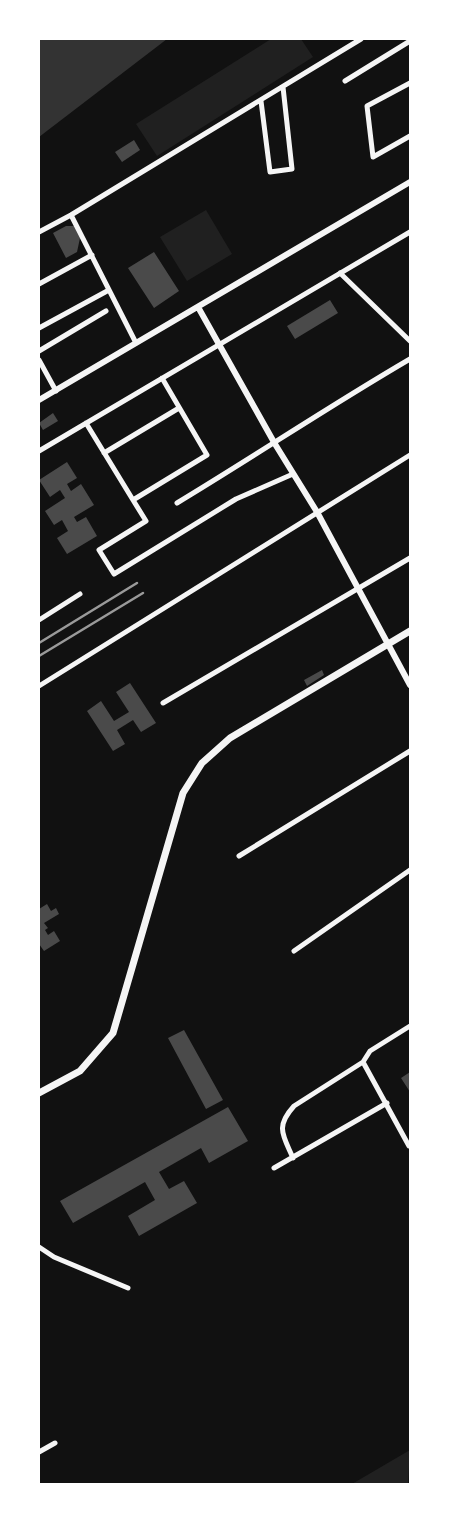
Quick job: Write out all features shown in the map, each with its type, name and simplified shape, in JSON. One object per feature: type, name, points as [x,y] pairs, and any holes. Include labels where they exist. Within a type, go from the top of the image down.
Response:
[{"type":"main road","points":[[39,1093],[80,1071],[113,1033],[183,793],[202,763],[230,738],[410,631]]},
{"type":"street","points":[[39,232],[71,215],[361,39]]},
{"type":"street","points":[[345,81],[410,40]]},
{"type":"street","points":[[410,83],[367,106],[373,157],[410,136]]},
{"type":"street","points":[[261,101],[270,172],[292,169],[282,88]]},
{"type":"street","points":[[39,400],[410,182]]},
{"type":"street","points":[[71,215],[136,343]]},
{"type":"street","points":[[39,451],[410,232]]},
{"type":"street","points":[[39,284],[92,255]]},
{"type":"street","points":[[340,272],[410,341]]},
{"type":"street","points":[[39,328],[109,290]]},
{"type":"street","points":[[198,307],[220,343],[275,444],[317,512],[410,685]]},
{"type":"street","points":[[39,351],[106,311]]},
{"type":"street","points":[[177,503],[275,444],[354,391],[410,359]]},
{"type":"street","points":[[39,360],[56,391]]},
{"type":"street","points":[[133,500],[207,455],[162,378]]},
{"type":"street","points":[[104,453],[179,408]]},
{"type":"street","points":[[86,423],[146,521],[99,550],[114,574],[236,499],[293,474]]},
{"type":"street","points":[[39,686],[410,455]]},
{"type":"street","points":[[163,703],[410,558]]},
{"type":"street","points":[[39,620],[80,594]]},
{"type":"street","points":[[240,856],[410,752]]},
{"type":"street","points":[[294,951],[410,870]]},
{"type":"street","points":[[293,1158],[281,1130],[285,1116],[294,1106],[362,1062],[370,1050],[410,1026]]},
{"type":"street","points":[[362,1062],[387,1103],[409,1146]]},
{"type":"street","points":[[274,1168],[387,1103]]},
{"type":"street","points":[[39,1247],[54,1257],[128,1288]]},
{"type":"street","points":[[39,1452],[55,1443]]},
{"type":"shaded area","points":[[39,39],[167,39],[39,137]]},
{"type":"shaded area","points":[[271,39],[301,39],[313,57],[157,156],[136,124]]},
{"type":"shaded area","points":[[206,210],[232,254],[187,281],[160,237]]},
{"type":"shaded area","points":[[410,1450],[408,1484],[352,1484]]},
{"type":"building","points":[[134,140],[140,150],[122,162],[115,152]]},
{"type":"building","points":[[66,226],[74,226],[80,238],[77,252],[66,258],[53,233]]},
{"type":"building","points":[[154,252],[179,291],[154,308],[128,268]]},
{"type":"building","points":[[330,300],[338,313],[295,339],[287,326]]},
{"type":"building","points":[[53,413],[58,421],[43,430],[39,423]]},
{"type":"building","points":[[67,462],[77,478],[67,484],[71,491],[81,484],[94,505],[74,517],[77,522],[86,517],[97,536],[67,554],[57,538],[68,531],[62,520],[54,525],[45,511],[65,498],[60,490],[50,497],[39,480]]},
{"type":"building","points":[[322,670],[324,675],[307,686],[304,680]]},
{"type":"building","points":[[130,683],[156,723],[141,732],[133,720],[117,730],[125,744],[113,751],[87,711],[101,701],[114,721],[129,712],[116,692]]},
{"type":"building","points":[[47,904],[51,911],[56,908],[59,914],[44,923],[48,928],[45,930],[48,935],[54,931],[60,941],[44,951],[39,944],[39,909]]},
{"type":"building","points":[[184,1030],[223,1100],[206,1109],[168,1038]]},
{"type":"building","points":[[410,1072],[410,1092],[401,1078]]},
{"type":"building","points":[[228,1107],[248,1141],[209,1163],[201,1148],[159,1172],[169,1189],[184,1181],[197,1203],[139,1236],[128,1216],[155,1200],[145,1182],[73,1223],[60,1201]]},
{"type":"railway","points":[[39,643],[137,583]]},
{"type":"railway","points":[[39,656],[143,593]]}]
